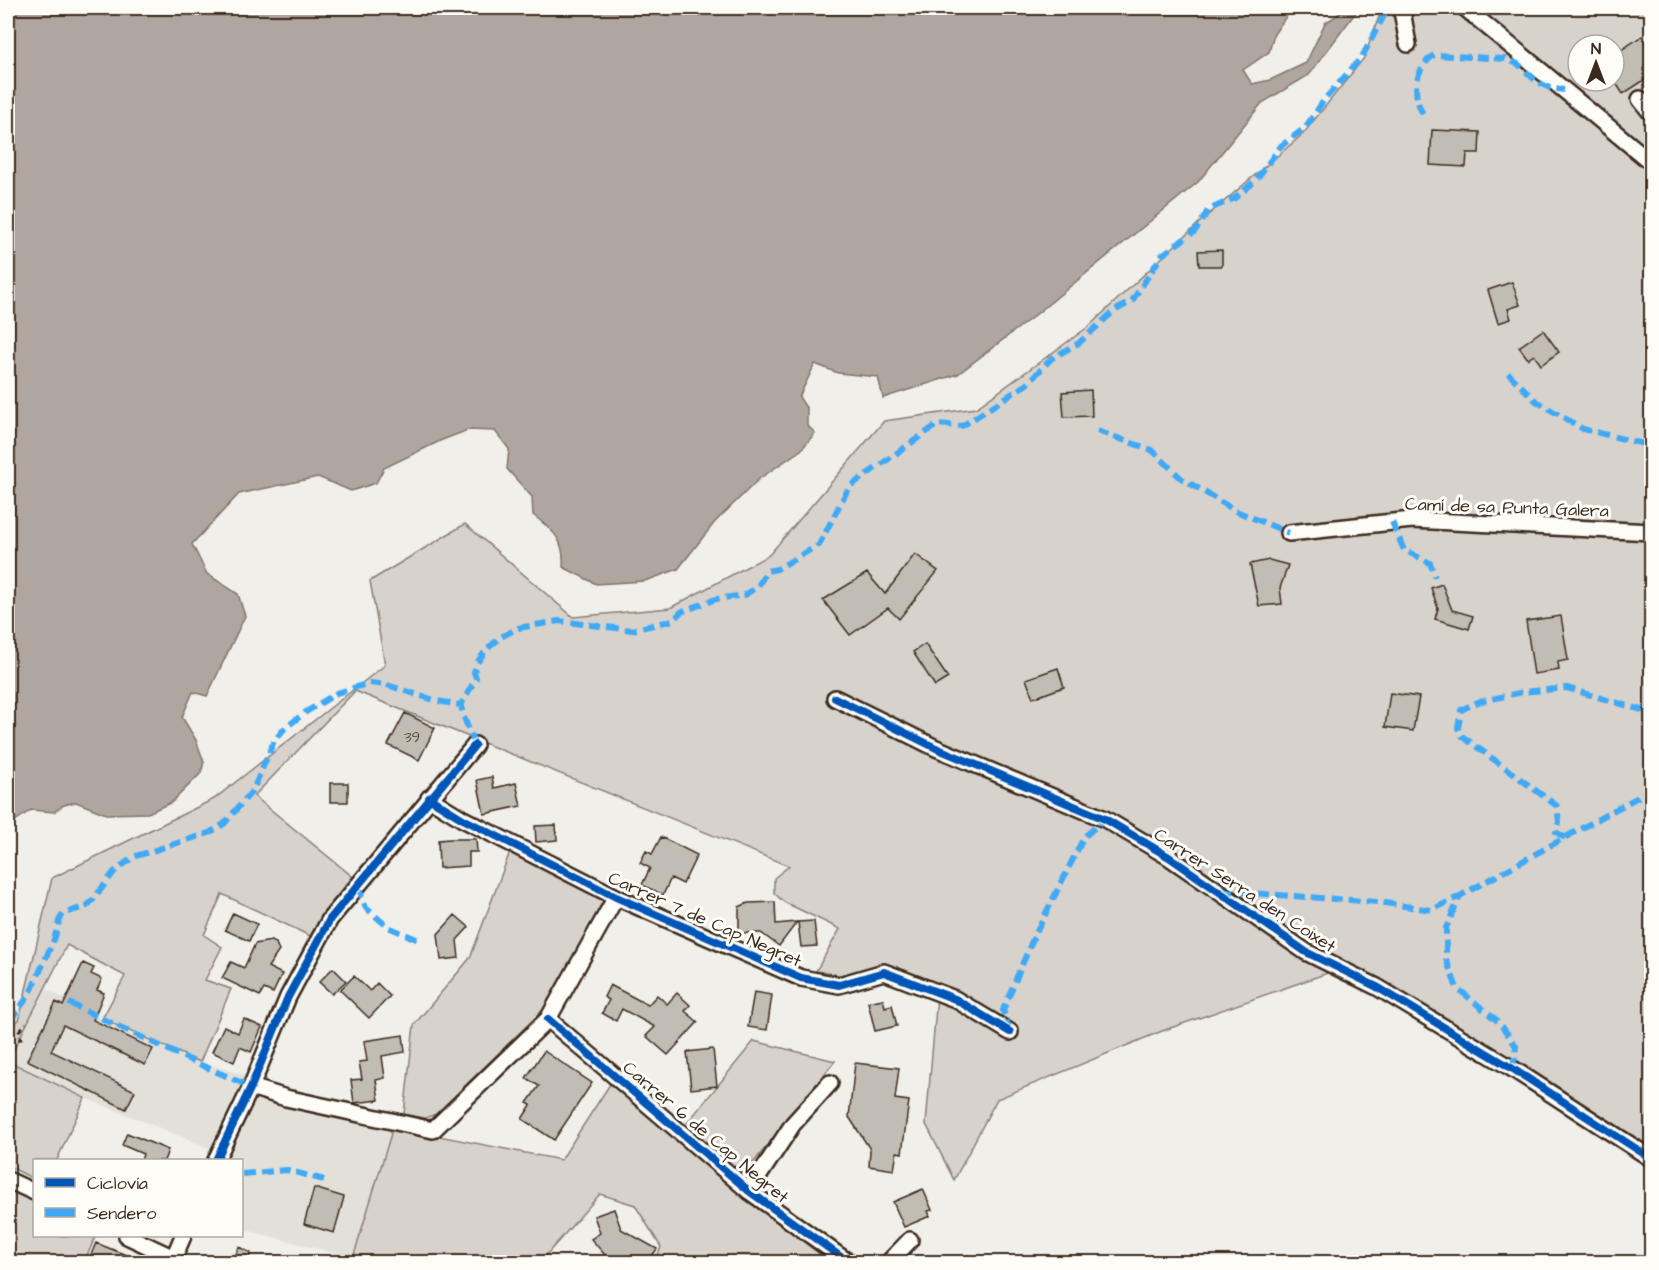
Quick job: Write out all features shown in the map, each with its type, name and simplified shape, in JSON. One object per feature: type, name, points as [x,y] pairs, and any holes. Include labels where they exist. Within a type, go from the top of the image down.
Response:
[{"type":"street","points":[[1407,8],[1402,11],[1408,44]]},
{"type":"street","points":[[1465,8],[1652,163]]},
{"type":"street","points":[[1640,99],[1652,114]]},
{"type":"street","name":"Camí de sa Punta Galera","points":[[1289,533],[1412,520],[1652,532]]},
{"type":"street","name":"Carrer Serra den Coixet","points":[[835,698],[936,748],[1105,819],[1169,857],[1306,952],[1377,987],[1513,1069],[1652,1159]]},
{"type":"street","points":[[217,1159],[251,1087],[288,997],[330,919],[475,745]]},
{"type":"street","name":"Carrer 7 de Cap Negret","points":[[429,798],[463,819],[616,897],[801,978],[839,985],[884,972],[955,999],[1010,1032]]},
{"type":"street","points":[[251,1087],[286,1098],[433,1130],[548,1019],[616,897]]},
{"type":"street","name":"Carrer 6 de Cap Negret","points":[[548,1019],[749,1191],[848,1263]]},
{"type":"street","points":[[749,1191],[793,1124],[830,1083]]},
{"type":"street","points":[[8,1180],[33,1192]]},
{"type":"street","points":[[129,1237],[173,1260],[183,1237]]},
{"type":"street","points":[[889,1263],[910,1240]]},
{"type":"path","points":[[8,1041],[21,1039],[19,1031],[26,1023]]},
{"type":"shaded area","points":[[8,8],[1292,8],[1274,34],[1269,52],[1243,70],[1252,84],[1270,80],[1306,63],[1325,23],[1348,8],[1359,8],[1309,75],[1262,103],[1198,182],[1034,316],[958,374],[883,398],[878,377],[838,373],[815,364],[799,397],[807,409],[807,425],[815,433],[801,450],[759,479],[715,522],[678,569],[645,581],[596,584],[563,567],[562,550],[557,537],[533,515],[532,497],[507,469],[509,449],[495,431],[468,430],[442,440],[384,468],[376,483],[351,491],[318,477],[239,494],[192,544],[207,574],[238,594],[245,616],[207,696],[193,692],[182,717],[196,740],[204,762],[201,773],[172,802],[148,813],[106,814],[76,802],[64,805],[54,812],[31,810],[8,826]]},
{"type":"shaded area","points":[[1382,8],[1651,8],[1651,1157],[1336,970],[1162,1031],[997,1099],[954,1180],[926,1124],[938,984],[890,965],[839,975],[816,971],[840,929],[784,902],[774,893],[774,878],[789,866],[355,691],[254,796],[353,877],[310,936],[222,894],[204,935],[222,947],[205,980],[231,989],[200,1062],[102,1019],[125,976],[67,945],[8,1061],[8,1026],[19,1020],[52,878],[214,799],[385,665],[370,581],[465,524],[573,617],[670,608],[769,555],[884,421],[976,408],[1088,327],[1200,222],[1303,134],[1364,58]]},
{"type":"shaded area","points":[[511,849],[607,897],[546,1007],[436,1114],[425,1118],[404,1114],[414,1025],[470,958]]},
{"type":"shaded area","points":[[44,988],[102,1019],[200,1062],[263,1080],[255,1095],[393,1127],[353,1258],[243,1229],[243,1159],[225,1159],[227,1155],[85,1098],[8,1061]]},
{"type":"shaded area","points":[[754,1041],[835,1061],[733,1188],[830,1262],[655,1262],[661,1247],[635,1205],[600,1194],[540,1262],[372,1262],[353,1258],[393,1127],[561,1160],[610,1084],[675,1138]]},
{"type":"shaded area","points":[[8,1061],[85,1098],[57,1159],[33,1159],[33,1178],[8,1166]]},
{"type":"shaded area","points":[[8,1185],[33,1197],[33,1237],[96,1237],[84,1262],[8,1262]]},
{"type":"building","points":[[1642,36],[1652,50],[1652,75],[1626,92],[1626,47]]},
{"type":"building","points":[[1432,130],[1480,132],[1479,153],[1467,153],[1466,167],[1430,165]]},
{"type":"building","points":[[1222,250],[1222,266],[1199,266],[1198,251]]},
{"type":"building","points":[[1512,282],[1520,305],[1508,309],[1511,319],[1498,323],[1488,290]]},
{"type":"building","points":[[1543,330],[1559,352],[1541,365],[1534,355],[1528,359],[1519,347]]},
{"type":"building","points":[[1091,390],[1092,416],[1064,417],[1062,392]]},
{"type":"building","points":[[915,554],[938,571],[899,619],[888,608],[850,635],[823,600],[867,573],[885,594]]},
{"type":"building","points":[[1269,560],[1288,565],[1280,588],[1282,604],[1259,606],[1250,564]]},
{"type":"building","points":[[1442,584],[1452,610],[1473,616],[1469,629],[1435,619],[1438,608],[1431,588]]},
{"type":"building","points":[[1561,616],[1568,660],[1558,662],[1559,670],[1534,674],[1526,621]]},
{"type":"building","points":[[925,644],[948,678],[935,686],[913,652]]},
{"type":"building","points":[[1058,668],[1064,687],[1033,698],[1026,679]]},
{"type":"building","points":[[1390,693],[1419,697],[1413,731],[1385,727]]},
{"type":"building","points":[[405,713],[435,728],[419,760],[388,745]]},
{"type":"building","points":[[492,777],[494,788],[516,783],[521,806],[484,814],[477,780]]},
{"type":"building","points":[[330,783],[348,783],[348,802],[330,802]]},
{"type":"building","points":[[556,825],[557,840],[536,842],[535,826]]},
{"type":"building","points":[[661,837],[697,855],[683,884],[671,878],[663,895],[642,885],[650,868],[640,863],[646,851],[652,854]]},
{"type":"building","points":[[476,839],[477,852],[469,852],[469,866],[439,868],[438,840]]},
{"type":"building","points":[[775,902],[776,924],[797,922],[779,946],[761,933],[739,933],[739,907],[748,903]]},
{"type":"building","points":[[233,913],[257,924],[249,941],[225,930]]},
{"type":"building","points":[[455,915],[469,927],[457,940],[459,958],[441,960],[438,934]]},
{"type":"building","points":[[814,921],[817,946],[801,947],[798,922]]},
{"type":"building","points":[[271,941],[276,943],[279,951],[268,967],[282,974],[273,993],[264,989],[260,996],[222,978],[231,962],[244,968],[255,944]]},
{"type":"building","points":[[83,963],[94,968],[91,974],[102,979],[97,990],[104,993],[93,1020],[153,1049],[145,1065],[63,1025],[51,1051],[135,1091],[126,1109],[27,1060],[56,1002],[63,1006]]},
{"type":"building","points":[[333,968],[346,981],[332,994],[319,982]]},
{"type":"building","points":[[354,976],[370,991],[377,983],[390,996],[369,1018],[340,990]]},
{"type":"building","points":[[610,985],[648,1005],[657,995],[667,1004],[677,993],[690,1005],[685,1011],[698,1022],[668,1055],[646,1036],[655,1027],[622,1009],[616,1021],[602,1013],[609,1000],[604,997]]},
{"type":"building","points":[[754,992],[772,995],[767,1030],[748,1027]]},
{"type":"building","points":[[883,999],[885,1007],[892,1005],[897,1026],[875,1031],[868,1002]]},
{"type":"building","points":[[244,1019],[262,1027],[251,1052],[240,1047],[234,1062],[212,1052],[224,1026],[238,1033]]},
{"type":"building","points":[[403,1035],[405,1052],[382,1056],[385,1078],[376,1080],[379,1100],[354,1103],[351,1080],[362,1079],[359,1062],[367,1061],[364,1041]]},
{"type":"building","points":[[713,1049],[717,1086],[691,1089],[687,1052]]},
{"type":"building","points":[[544,1051],[592,1083],[554,1140],[522,1119],[531,1105],[527,1103],[539,1086],[526,1078]]},
{"type":"building","points":[[855,1063],[899,1068],[895,1099],[909,1101],[902,1153],[897,1152],[894,1170],[869,1166],[870,1149],[849,1117]]},
{"type":"building","points":[[127,1133],[168,1150],[165,1159],[142,1159],[143,1154],[122,1145]]},
{"type":"building","points":[[314,1188],[344,1197],[334,1233],[304,1224]]},
{"type":"building","points":[[923,1189],[932,1210],[928,1211],[930,1216],[904,1227],[893,1202]]},
{"type":"building","points":[[614,1209],[621,1229],[657,1249],[647,1263],[612,1263],[591,1239],[600,1233],[594,1216]]},
{"type":"building","points":[[96,1243],[144,1263],[105,1263],[90,1257]]},
{"type":"building","points":[[239,1247],[251,1253],[246,1263],[232,1263]]},
{"type":"marked path","points":[[475,745],[461,705],[476,678],[474,672],[477,663],[487,649],[501,637],[518,628],[559,621],[632,630],[674,620],[681,612],[716,599],[745,595],[758,586],[767,571],[777,569],[819,545],[849,487],[938,424],[962,426],[1027,384],[1052,358],[1079,343],[1113,312],[1132,301],[1162,255],[1194,232],[1208,210],[1235,198],[1255,181],[1281,146],[1305,128],[1324,100],[1362,57],[1388,8]]},
{"type":"marked path","points":[[1423,114],[1417,98],[1417,82],[1423,67],[1434,55],[1505,59],[1518,64],[1536,81],[1550,88],[1564,90]]},
{"type":"marked path","points":[[1508,373],[1536,401],[1583,429],[1652,446]]},
{"type":"marked path","points":[[1097,431],[1152,450],[1181,478],[1236,511],[1289,533]]},
{"type":"marked path","points":[[1392,522],[1404,550],[1430,563],[1435,577]]},
{"type":"marked path","points":[[8,1019],[15,1014],[30,994],[63,914],[87,906],[114,872],[133,857],[209,833],[224,824],[253,790],[274,741],[285,728],[306,712],[337,693],[370,683],[387,685],[437,701],[461,705]]},
{"type":"marked path","points":[[1565,838],[1556,832],[1559,822],[1557,806],[1462,736],[1458,728],[1461,710],[1478,702],[1523,692],[1567,688],[1652,713]]},
{"type":"marked path","points":[[1513,1069],[1516,1046],[1499,1022],[1457,988],[1446,959],[1446,928],[1460,896],[1652,787]]},
{"type":"marked path","points":[[1010,1032],[1003,1010],[1032,941],[1084,837],[1105,819]]},
{"type":"marked path","points":[[358,886],[366,908],[388,927],[421,941]]},
{"type":"marked path","points":[[1222,891],[1378,902],[1432,910],[1460,896]]},
{"type":"marked path","points":[[69,1003],[251,1087]]},
{"type":"marked path","points":[[243,1174],[287,1170],[324,1180]]},
{"type":"cycle path","points":[[835,698],[936,748],[1105,819],[1169,857],[1306,952],[1377,987],[1513,1069],[1652,1159]]},
{"type":"cycle path","points":[[216,1159],[251,1087],[288,997],[330,919],[475,745]]},
{"type":"cycle path","points":[[429,798],[463,819],[616,897],[801,978],[839,985],[884,972],[955,999],[1010,1032]]},
{"type":"cycle path","points":[[548,1019],[749,1191],[848,1262]]}]
